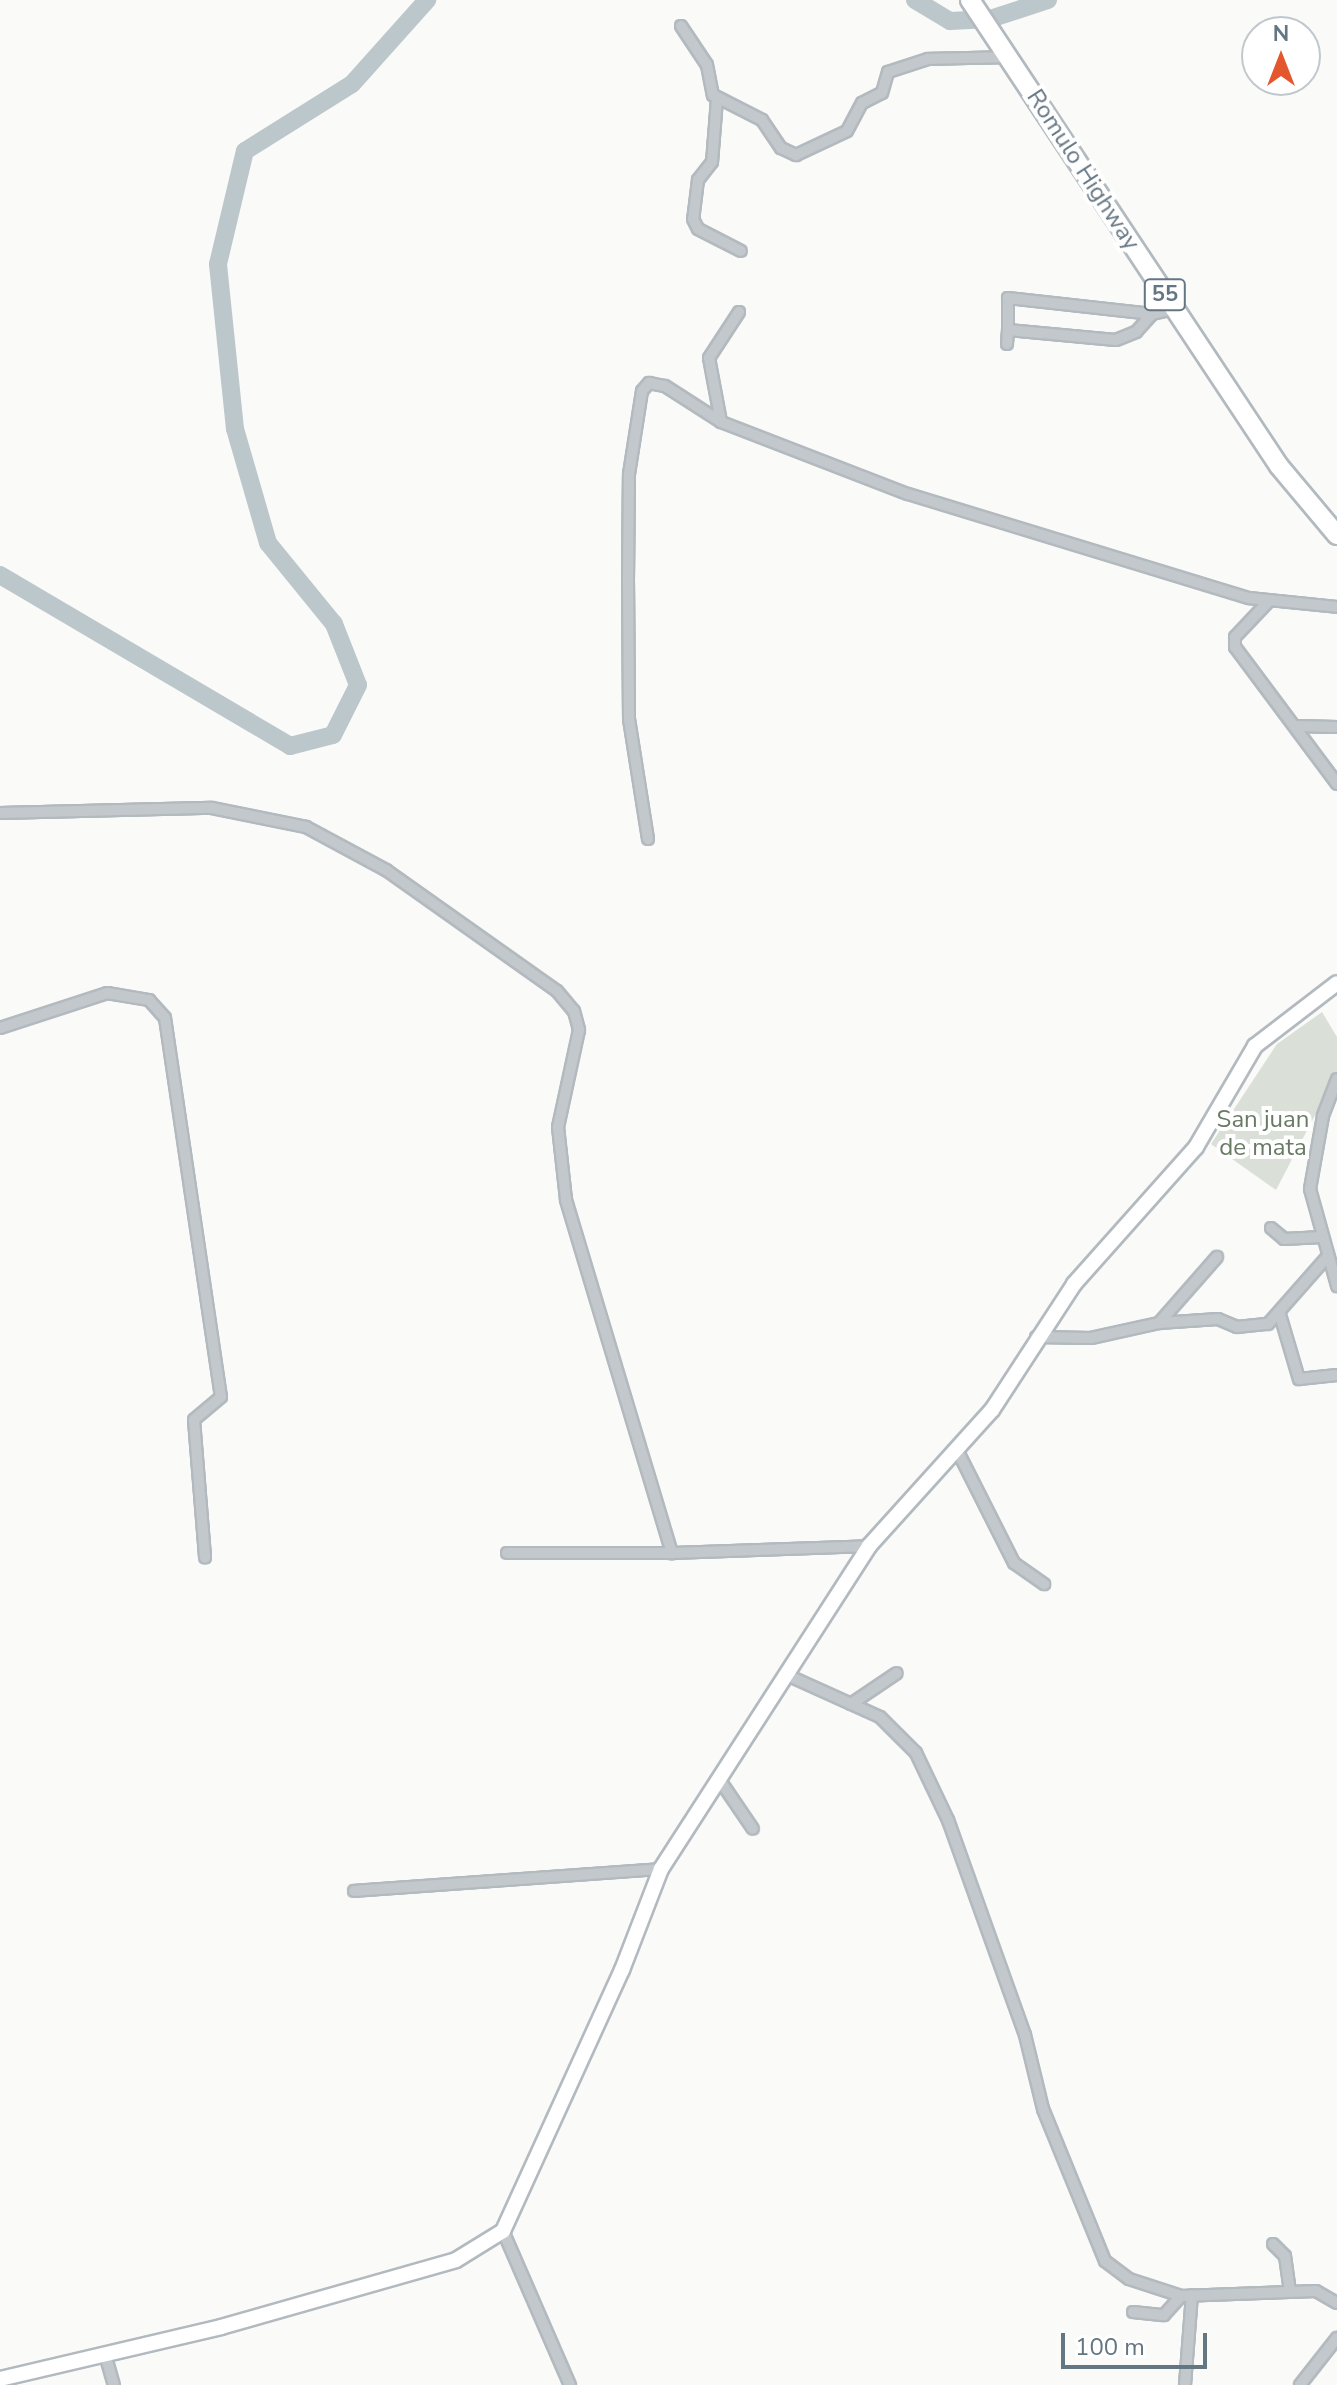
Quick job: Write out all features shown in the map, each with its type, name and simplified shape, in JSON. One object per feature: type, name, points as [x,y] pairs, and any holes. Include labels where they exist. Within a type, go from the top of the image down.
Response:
[{"type":"highway","name":"Romulo Highway","points":[[970,0],[1279,466],[1337,535]]},
{"type":"street","points":[[681,26],[707,65],[717,99],[710,140],[712,162],[698,180],[693,219],[698,229],[741,251]]},
{"type":"street","points":[[717,99],[762,120],[781,148],[796,155],[847,131],[862,103],[882,93],[888,72],[928,59],[1005,52]]},
{"type":"street","points":[[1007,344],[1008,298],[1130,313],[1152,314],[1173,309]]},
{"type":"street","points":[[721,422],[709,358],[739,312]]},
{"type":"street","points":[[1128,338],[1130,313]]},
{"type":"street","points":[[1008,330],[1101,341],[1128,338],[1152,314]]},
{"type":"street","points":[[648,839],[629,719],[629,474],[642,391],[649,383],[665,386],[721,422],[908,494],[1268,602],[1337,607]]},
{"type":"street","points":[[1268,602],[1234,643],[1337,784]]},
{"type":"street","points":[[1295,726],[1337,727]]},
{"type":"street","points":[[0,813],[212,808],[306,827],[386,870],[569,1003],[579,1030],[558,1127],[566,1200],[672,1553]]},
{"type":"street","points":[[0,2379],[456,2260],[503,2231],[622,1970],[661,1869],[869,1546],[992,1410],[1036,1337],[1074,1284],[1196,1147],[1255,1046],[1337,983]]},
{"type":"street","points":[[0,1028],[107,993],[149,1000],[165,1018],[221,1397],[194,1420],[205,1558]]},
{"type":"street","points":[[1337,1079],[1323,1116],[1310,1189],[1337,1286]]},
{"type":"street","points":[[1271,1228],[1284,1239],[1322,1237]]},
{"type":"street","points":[[1036,1337],[1091,1338],[1159,1323],[1218,1319],[1237,1327],[1263,1325],[1280,1315],[1328,1256]]},
{"type":"street","points":[[1159,1323],[1217,1257]]},
{"type":"street","points":[[1280,1315],[1299,1379],[1337,1375]]},
{"type":"street","points":[[956,1448],[1014,1563],[1044,1584]]},
{"type":"street","points":[[507,1553],[672,1553],[869,1546]]},
{"type":"street","points":[[851,1704],[897,1673]]},
{"type":"street","points":[[787,1675],[880,1717],[907,1739],[940,1800],[1001,1965],[1043,2109],[1098,2251],[1129,2279],[1186,2295],[1316,2291],[1337,2303]]},
{"type":"street","points":[[719,1779],[753,1829]]},
{"type":"street","points":[[354,1891],[661,1869]]},
{"type":"street","points":[[503,2231],[570,2385]]},
{"type":"street","points":[[1273,2244],[1285,2256],[1290,2292]]},
{"type":"street","points":[[1133,2312],[1164,2315],[1186,2295]]},
{"type":"street","points":[[1185,2385],[1186,2295]]},
{"type":"street","points":[[1300,2385],[1337,2338]]},
{"type":"street","points":[[105,2354],[114,2385]]},
{"type":"green space","name":"San juan de mata","points":[[1322,1012],[1337,1037],[1337,1073],[1276,1190],[1211,1144],[1277,1044]]},
{"type":"waterway","points":[[0,575],[290,746],[333,735],[358,685],[334,624],[268,543],[235,429],[218,264],[245,151],[352,84],[427,0]]},
{"type":"waterway","points":[[915,0],[950,21],[990,19],[1048,0]]}]
